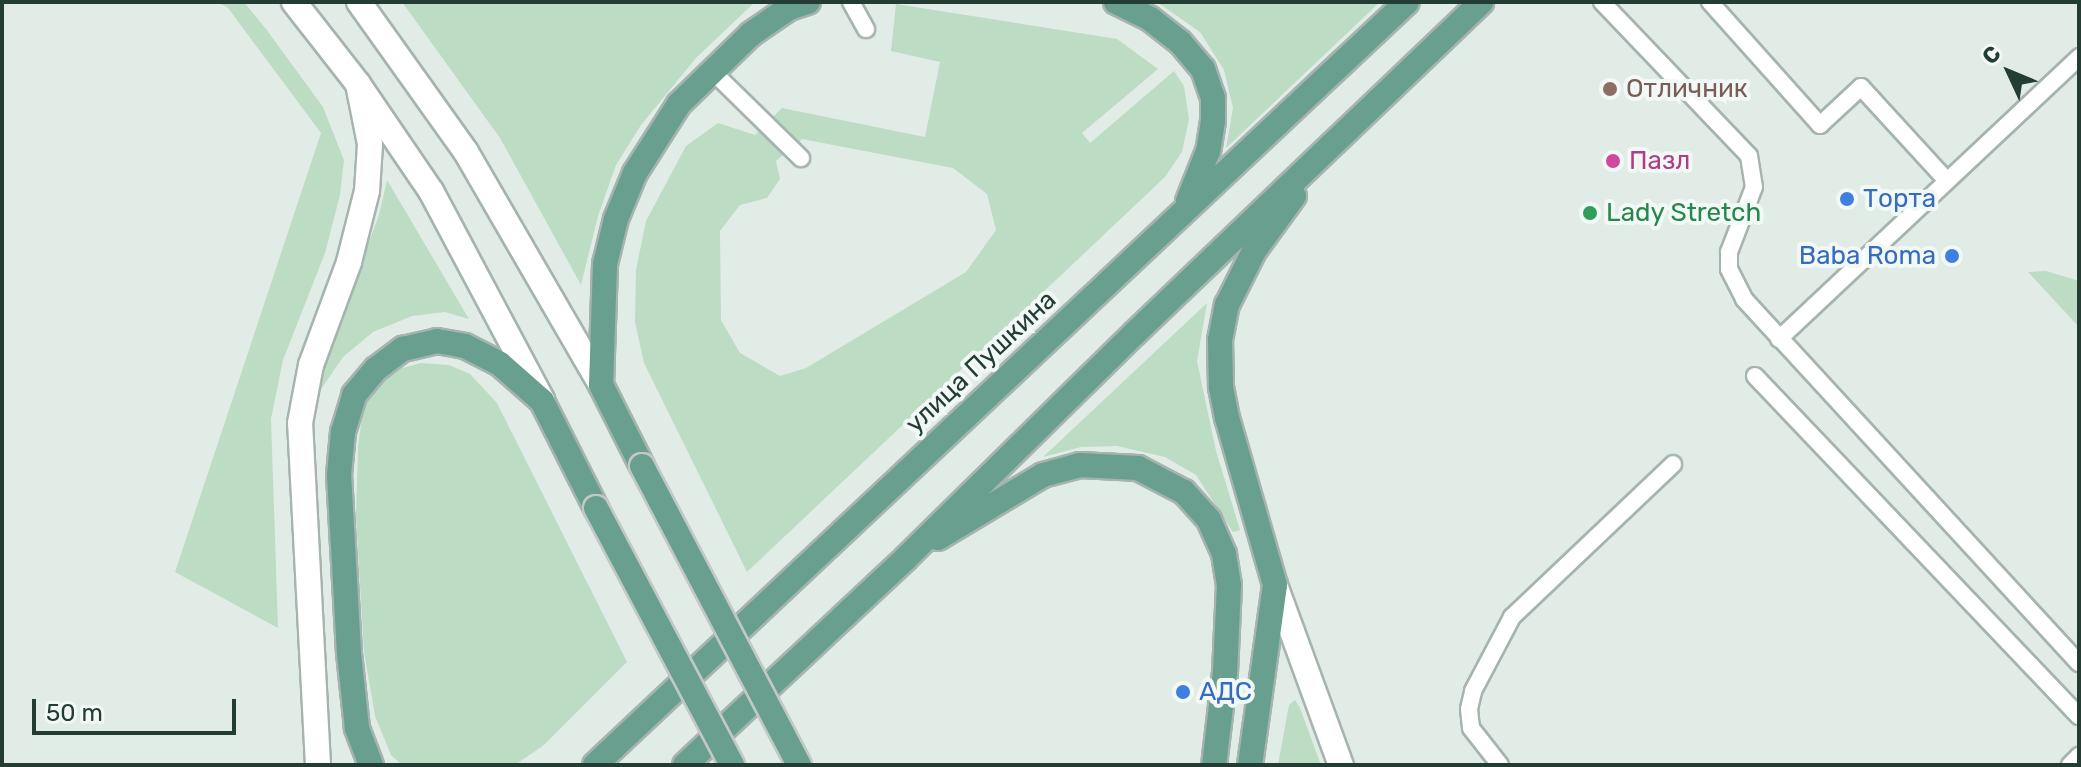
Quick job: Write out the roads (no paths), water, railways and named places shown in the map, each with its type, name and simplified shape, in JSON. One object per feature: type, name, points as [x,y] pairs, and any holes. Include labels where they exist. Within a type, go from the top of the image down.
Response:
[{"type":"main road","points":[[294,2],[358,84],[431,191],[732,765]]},
{"type":"main road","points":[[359,2],[466,152],[601,385],[799,765]]},
{"type":"main road","points":[[601,385],[605,264],[616,219],[635,173],[679,104],[711,70],[751,34],[789,8],[808,2]]},
{"type":"main road","points":[[1116,2],[1149,18],[1180,42],[1203,69],[1213,98],[1208,151],[1187,206]]},
{"type":"main road","name":"улица Пушкина","points":[[595,765],[1407,2]]},
{"type":"main road","points":[[685,765],[906,558],[1481,2]]},
{"type":"main road","points":[[318,765],[300,423],[311,365],[349,262],[367,191],[370,144],[358,84]]},
{"type":"main road","points":[[1334,142],[1254,251],[1227,305],[1220,340],[1221,387],[1227,418],[1275,585],[1341,765]]},
{"type":"main road","points":[[371,765],[357,728],[340,490],[343,432],[354,395],[376,369],[403,349],[437,341],[465,346],[500,364],[542,401]]},
{"type":"main road","points":[[906,558],[1043,475],[1080,465],[1138,468],[1184,492],[1209,520],[1224,554],[1229,585],[1225,672],[1214,765]]},
{"type":"main road","points":[[1250,765],[1275,585]]},
{"type":"lane","points":[[851,2],[866,29]]},
{"type":"lane","points":[[1602,2],[1749,156],[1754,187],[1729,252],[1729,269],[1744,299],[2079,663]]},
{"type":"lane","points":[[1710,2],[1820,125],[1861,87],[1947,181]]},
{"type":"lane","points":[[1779,339],[2079,57]]},
{"type":"lane","points":[[711,70],[801,158]]},
{"type":"lane","points":[[1755,376],[2079,716]]},
{"type":"lane","points":[[1500,765],[1471,728],[1469,709],[1473,691],[1512,617],[1673,464]]},
{"type":"lane","points":[[2070,765],[2079,756]]},
{"type":"place","name":"Отличник","points":[[1610,89]]},
{"type":"place","name":"Пазл","points":[[1613,161]]},
{"type":"place","name":"Торта","points":[[1847,199]]},
{"type":"place","name":"Lady Stretch","points":[[1590,213]]},
{"type":"place","name":"Baba Roma","points":[[1952,256]]},
{"type":"place","name":"АДС","points":[[1183,692]]}]
